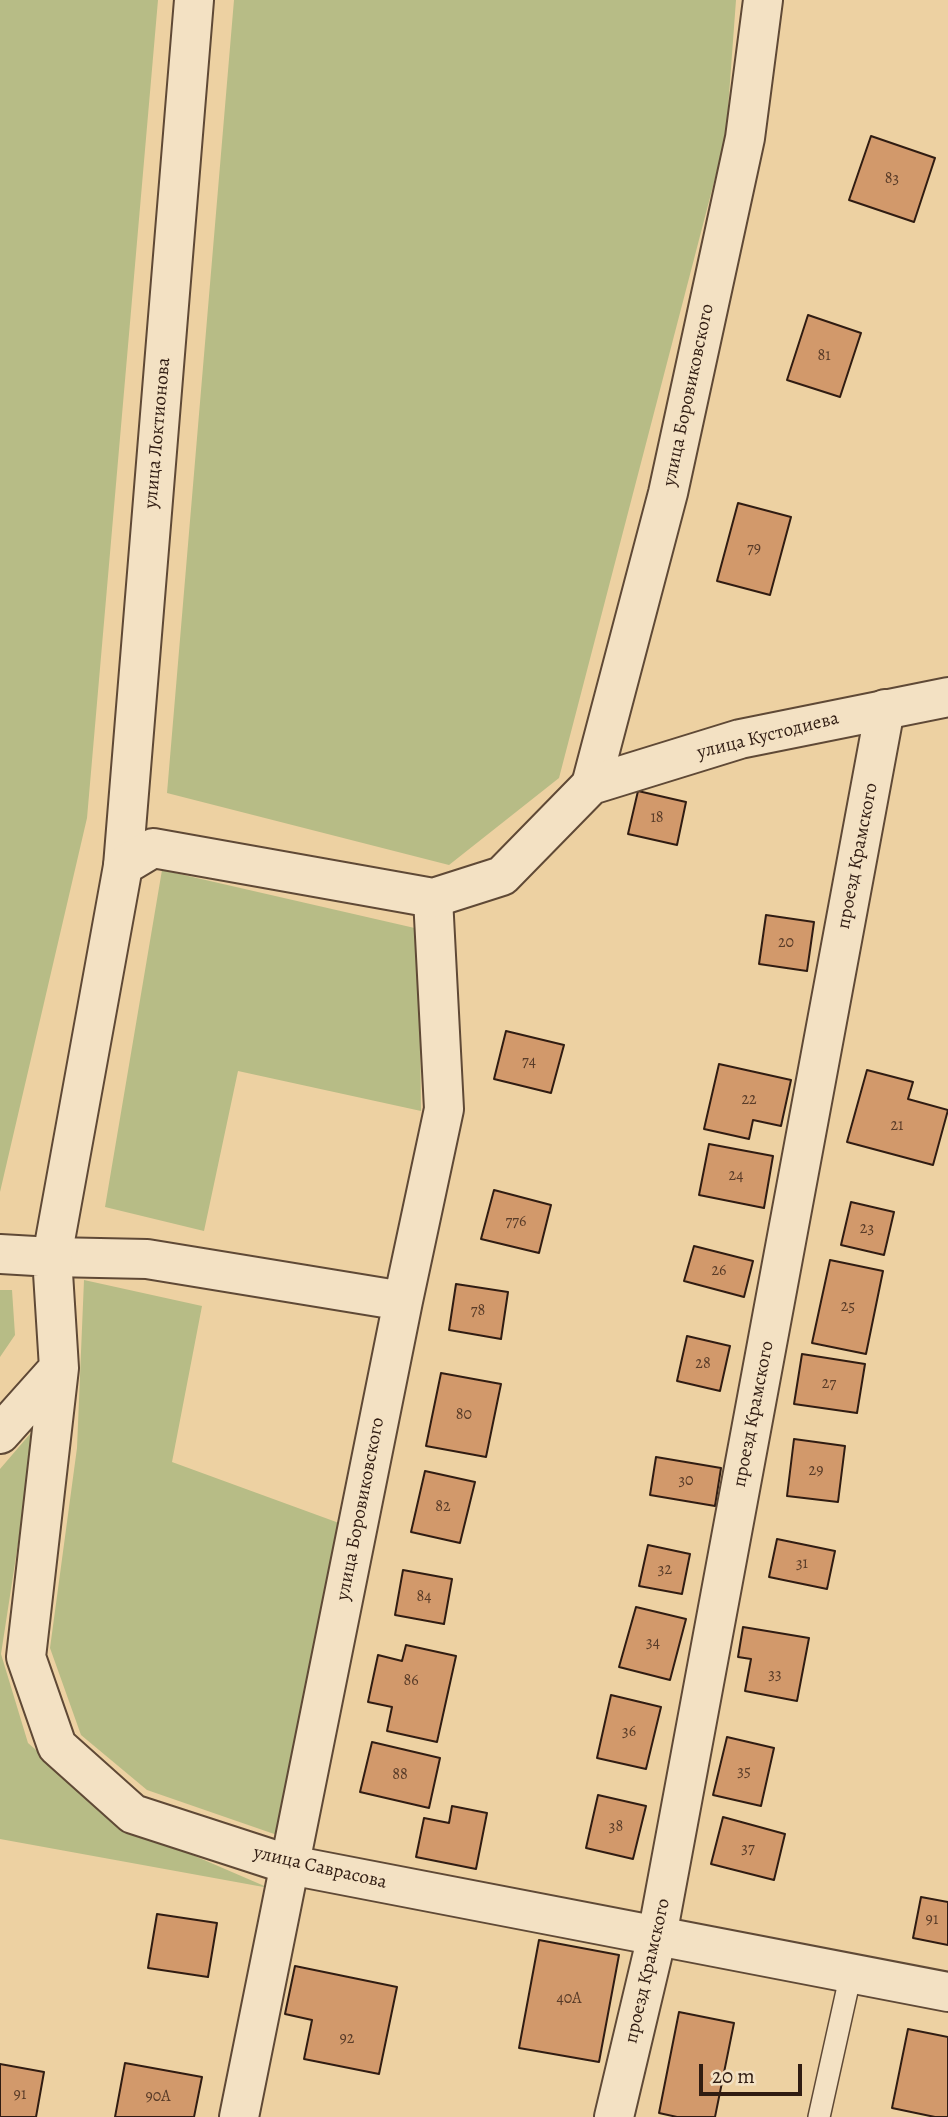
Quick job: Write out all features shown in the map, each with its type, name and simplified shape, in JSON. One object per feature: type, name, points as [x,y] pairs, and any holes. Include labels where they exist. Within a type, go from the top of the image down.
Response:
[{"type":"street","name":"улица Локтионова","points":[[52,1257],[123,866],[194,0]]},
{"type":"street","name":"улица Боровиковского","points":[[591,785],[668,493],[746,138],[763,0]]},
{"type":"street","name":"улица Кустодиева","points":[[591,785],[740,739],[948,697]]},
{"type":"street","name":"проезд Крамского","points":[[614,2117],[657,1936],[885,709]]},
{"type":"street","points":[[123,866],[153,848],[433,898],[502,876],[591,785]]},
{"type":"street","name":"улица Боровиковского","points":[[239,2117],[444,1109],[433,898]]},
{"type":"street","points":[[0,1254],[147,1259],[403,1301]]},
{"type":"street","name":"улица Саврасова","points":[[52,1257],[59,1368],[26,1657],[57,1746],[133,1814],[290,1865],[948,1992]]},
{"type":"street","points":[[0,1434],[59,1368]]},
{"type":"lane","points":[[819,2117],[851,1973]]},
{"type":"green space","points":[[0,0],[158,0],[87,818],[0,1192]]},
{"type":"green space","points":[[234,0],[736,0],[726,136],[559,778],[449,865],[167,793]]},
{"type":"green space","points":[[162,870],[419,929],[421,1111],[238,1071],[204,1231],[105,1207]]},
{"type":"green space","points":[[84,1280],[202,1306],[172,1462],[339,1523],[280,1836],[147,1790],[81,1735],[50,1648],[77,1448]]},
{"type":"green space","points":[[0,1290],[12,1290],[15,1335],[0,1357]]},
{"type":"green space","points":[[36,1427],[1,1654],[28,1743],[123,1825],[269,1888],[0,1839],[0,1469]]},
{"type":"building","points":[[871,136],[935,158],[914,222],[849,200]]},
{"type":"building","points":[[808,315],[861,333],[840,397],[787,380]]},
{"type":"building","points":[[738,503],[791,517],[770,595],[717,581]]},
{"type":"building","points":[[638,791],[686,802],[677,845],[628,834]]},
{"type":"building","points":[[766,915],[814,922],[807,971],[759,964]]},
{"type":"building","points":[[506,1031],[564,1045],[551,1093],[494,1079]]},
{"type":"building","points":[[719,1064],[791,1080],[781,1126],[753,1120],[749,1139],[704,1129]]},
{"type":"building","points":[[867,1070],[913,1082],[908,1099],[948,1110],[933,1165],[847,1142]]},
{"type":"building","points":[[709,1144],[773,1156],[764,1208],[699,1195]]},
{"type":"building","points":[[494,1190],[551,1205],[539,1253],[481,1239]]},
{"type":"building","points":[[851,1202],[894,1212],[884,1255],[841,1245]]},
{"type":"building","points":[[694,1246],[753,1261],[744,1297],[684,1281]]},
{"type":"building","points":[[830,1260],[883,1271],[866,1354],[812,1343]]},
{"type":"building","points":[[456,1284],[508,1292],[501,1339],[449,1330]]},
{"type":"building","points":[[687,1336],[730,1346],[720,1391],[677,1381]]},
{"type":"building","points":[[802,1354],[865,1364],[857,1413],[794,1404]]},
{"type":"building","points":[[441,1373],[501,1384],[486,1457],[426,1446]]},
{"type":"building","points":[[794,1439],[845,1446],[838,1502],[787,1496]]},
{"type":"building","points":[[656,1457],[721,1468],[715,1506],[650,1495]]},
{"type":"building","points":[[425,1471],[475,1482],[460,1543],[411,1532]]},
{"type":"building","points":[[777,1539],[835,1551],[827,1589],[769,1577]]},
{"type":"building","points":[[648,1545],[690,1554],[682,1594],[639,1586]]},
{"type":"building","points":[[403,1570],[452,1579],[444,1624],[395,1615]]},
{"type":"building","points":[[636,1607],[686,1619],[670,1680],[619,1667]]},
{"type":"building","points":[[743,1627],[809,1638],[797,1701],[745,1691],[751,1659],[738,1657]]},
{"type":"building","points":[[406,1645],[456,1656],[437,1742],[387,1731],[392,1707],[368,1702],[378,1655],[402,1661]]},
{"type":"building","points":[[611,1695],[661,1707],[646,1769],[597,1758]]},
{"type":"building","points":[[727,1737],[774,1748],[761,1806],[713,1795]]},
{"type":"building","points":[[372,1742],[440,1758],[429,1808],[360,1792]]},
{"type":"building","points":[[598,1795],[646,1806],[633,1859],[586,1848]]},
{"type":"building","points":[[452,1806],[487,1813],[476,1869],[416,1857],[424,1818],[449,1823]]},
{"type":"building","points":[[723,1817],[785,1834],[774,1880],[711,1864]]},
{"type":"building","points":[[921,1897],[948,1902],[948,1945],[913,1938]]},
{"type":"building","points":[[157,1914],[217,1923],[208,1977],[148,1968]]},
{"type":"building","points":[[539,1940],[619,1955],[599,2062],[519,2048]]},
{"type":"building","points":[[295,1966],[397,1987],[379,2074],[304,2059],[312,2020],[285,2014]]},
{"type":"building","points":[[679,2012],[734,2023],[715,2117],[677,2117],[659,2113]]},
{"type":"building","points":[[908,2029],[948,2037],[948,2117],[892,2108]]},
{"type":"building","points":[[125,2063],[202,2077],[194,2117],[115,2117]]},
{"type":"building","points":[[0,2064],[44,2072],[36,2117],[0,2117]]}]
